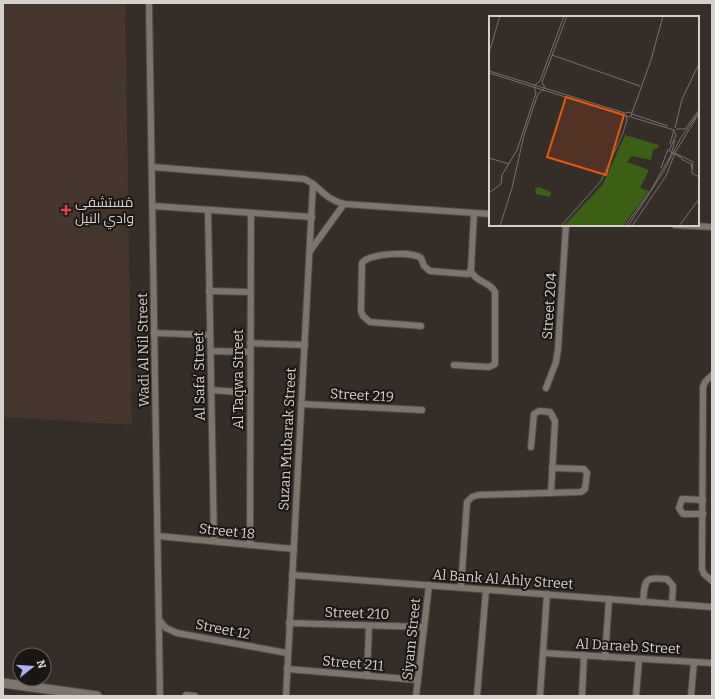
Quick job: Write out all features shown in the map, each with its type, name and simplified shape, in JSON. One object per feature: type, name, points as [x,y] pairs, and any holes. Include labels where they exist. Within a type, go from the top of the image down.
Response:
[{"type":"main road","points":[[3,683],[97,696]]},
{"type":"street","name":"Wadi Al Nil Street","points":[[149,3],[160,696]]},
{"type":"street","points":[[152,167],[304,179],[313,184],[328,198],[344,204],[489,214]]},
{"type":"street","name":"Suzan Mubarak Street","points":[[286,696],[287,653],[294,549],[313,184]]},
{"type":"street","points":[[310,251],[344,204]]},
{"type":"street","points":[[152,206],[312,216]]},
{"type":"street","name":"Al Safa' Street","points":[[208,210],[214,541]]},
{"type":"street","name":"Al Taqwa Street","points":[[250,545],[251,213]]},
{"type":"street","points":[[454,365],[489,367],[495,364],[495,292],[490,285],[475,279],[471,271],[474,213]]},
{"type":"street","name":"Street 204","points":[[546,388],[556,362],[558,349],[566,226]]},
{"type":"street","points":[[694,226],[712,227]]},
{"type":"street","points":[[421,326],[370,322],[366,320],[361,311],[361,266],[368,257],[413,254],[421,258],[424,266],[430,271],[465,275],[471,271]]},
{"type":"street","points":[[209,291],[250,292]]},
{"type":"street","points":[[154,333],[210,335]]},
{"type":"street","points":[[250,343],[305,345]]},
{"type":"street","points":[[211,351],[250,352]]},
{"type":"street","points":[[712,375],[705,382],[703,387],[702,500],[702,569],[704,574],[712,581]]},
{"type":"street","points":[[211,390],[250,393]]},
{"type":"street","name":"Street 219","points":[[301,404],[422,410]]},
{"type":"street","points":[[531,447],[534,414],[539,411],[550,412],[555,421],[551,493]]},
{"type":"street","points":[[461,587],[467,502],[472,497],[478,495],[581,492],[586,486],[587,473],[584,469],[552,468]]},
{"type":"street","points":[[702,500],[682,499],[679,508],[683,514],[703,514]]},
{"type":"street","name":"Street 18","points":[[158,536],[294,549]]},
{"type":"street","name":"Al Bank Al Ahly Street","points":[[292,574],[429,586],[461,587],[712,607]]},
{"type":"street","points":[[643,602],[644,585],[647,580],[652,578],[667,579],[673,586],[672,604]]},
{"type":"street","name":"Siyam Street","points":[[416,696],[429,586]]},
{"type":"street","points":[[477,696],[486,590]]},
{"type":"street","points":[[540,696],[547,594]]},
{"type":"street","points":[[605,657],[609,599]]},
{"type":"street","name":"Street 12","points":[[159,620],[166,628],[177,633],[287,653]]},
{"type":"street","name":"Street 210","points":[[289,623],[424,627]]},
{"type":"street","points":[[366,676],[370,626]]},
{"type":"street","name":"Al Daraeb Street","points":[[543,653],[712,663]]},
{"type":"street","points":[[582,696],[584,656]]},
{"type":"street","points":[[636,696],[639,659]]},
{"type":"street","points":[[691,696],[694,662]]},
{"type":"street","name":"Street 211","points":[[287,669],[418,680]]},
{"type":"street","points":[[186,695],[195,696]]},
{"type":"shaded area","name":"مُستشفى وادي النيل","points":[[3,3],[125,3],[132,425],[3,417]]},
{"type":"place","name":"مُستشفى وادي النيل","points":[[66,210]]}]
